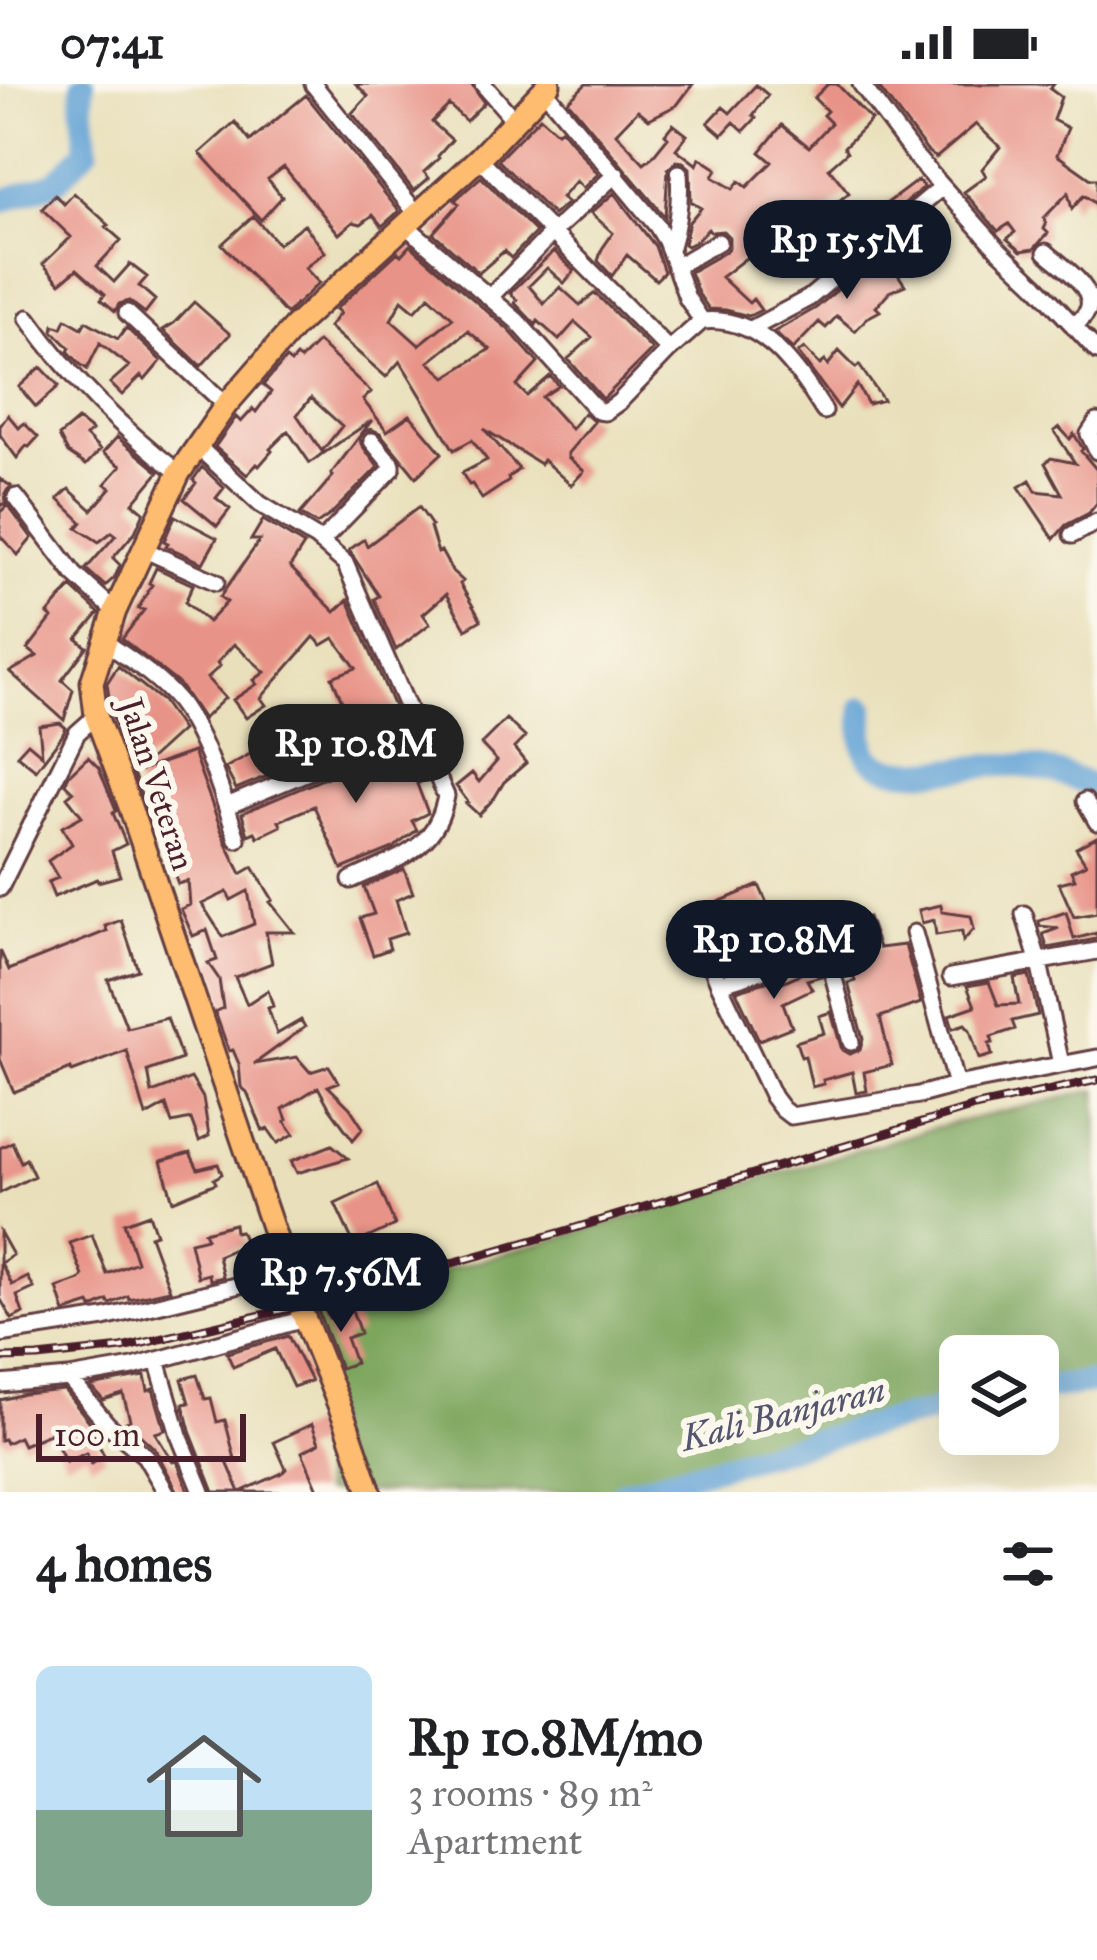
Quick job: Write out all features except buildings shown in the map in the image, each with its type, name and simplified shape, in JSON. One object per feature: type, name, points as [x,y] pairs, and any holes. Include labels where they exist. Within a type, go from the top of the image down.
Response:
[{"type":"highway","name":"Jalan Veteran","points":[[367,1486],[304,1319],[96,716],[92,682],[115,611],[196,445],[294,327],[478,158],[546,87]]},
{"type":"street","points":[[313,84],[411,220],[517,321],[598,410],[605,412],[619,402],[702,321],[722,321],[751,329],[780,350],[824,411]]},
{"type":"street","points":[[483,84],[515,121]]},
{"type":"street","points":[[861,84],[942,187],[1097,351]]},
{"type":"street","points":[[546,87],[657,226],[687,298],[702,321]]},
{"type":"street","points":[[478,158],[669,350]]},
{"type":"street","points":[[672,259],[680,173]]},
{"type":"street","points":[[490,297],[616,174]]},
{"type":"street","points":[[751,329],[809,298],[942,187]]},
{"type":"street","points":[[672,259],[718,242]]},
{"type":"street","points":[[1046,252],[1090,297],[1090,307],[1074,327]]},
{"type":"street","points":[[127,313],[226,406]]},
{"type":"street","points":[[28,318],[104,410],[179,473]]},
{"type":"street","points":[[1097,422],[1089,434],[1097,451]]},
{"type":"street","points":[[321,542],[392,469],[372,442]]},
{"type":"street","points":[[196,445],[260,504],[345,563],[446,796],[440,821],[426,840],[351,880]]},
{"type":"street","points":[[16,497],[74,574],[115,611]]},
{"type":"street","points":[[1072,535],[1097,522]]},
{"type":"street","points":[[146,550],[216,582]]},
{"type":"street","points":[[105,643],[157,680],[182,706],[237,839]]},
{"type":"street","points":[[0,888],[77,733],[96,716]]},
{"type":"street","points":[[227,806],[417,726]]},
{"type":"street","points":[[1085,801],[1097,822]]},
{"type":"street","points":[[1024,914],[1061,1064]]},
{"type":"street","points":[[694,924],[773,1096],[791,1116],[1097,1058]]},
{"type":"street","points":[[914,933],[956,1084]]},
{"type":"street","points":[[951,977],[1097,951]]},
{"type":"street","points":[[719,984],[823,952],[851,1042]]},
{"type":"street","points":[[0,1334],[104,1318],[289,1273]]},
{"type":"street","points":[[0,1384],[69,1378],[157,1360],[304,1319]]},
{"type":"street","points":[[157,1360],[202,1492]]},
{"type":"street","points":[[69,1378],[106,1424],[146,1456],[166,1492]]},
{"type":"green space","points":[[1097,1090],[1097,1382],[1059,1387],[1059,1335],[939,1335],[939,1411],[623,1492],[323,1492],[324,1388],[291,1311],[937,1127]]},
{"type":"waterway","points":[[0,202],[56,182],[87,149],[83,84]]},
{"type":"waterway","points":[[863,708],[864,744],[878,764],[912,771],[1030,767],[1065,775],[1097,790]]},
{"type":"waterway","name":"Kali Banjaran","points":[[1059,1387],[1097,1382]]},
{"type":"waterway","name":"Kali Banjaran","points":[[623,1492],[939,1411]]},
{"type":"railway","points":[[0,1358],[122,1348],[299,1306],[974,1107],[1097,1080]]}]
